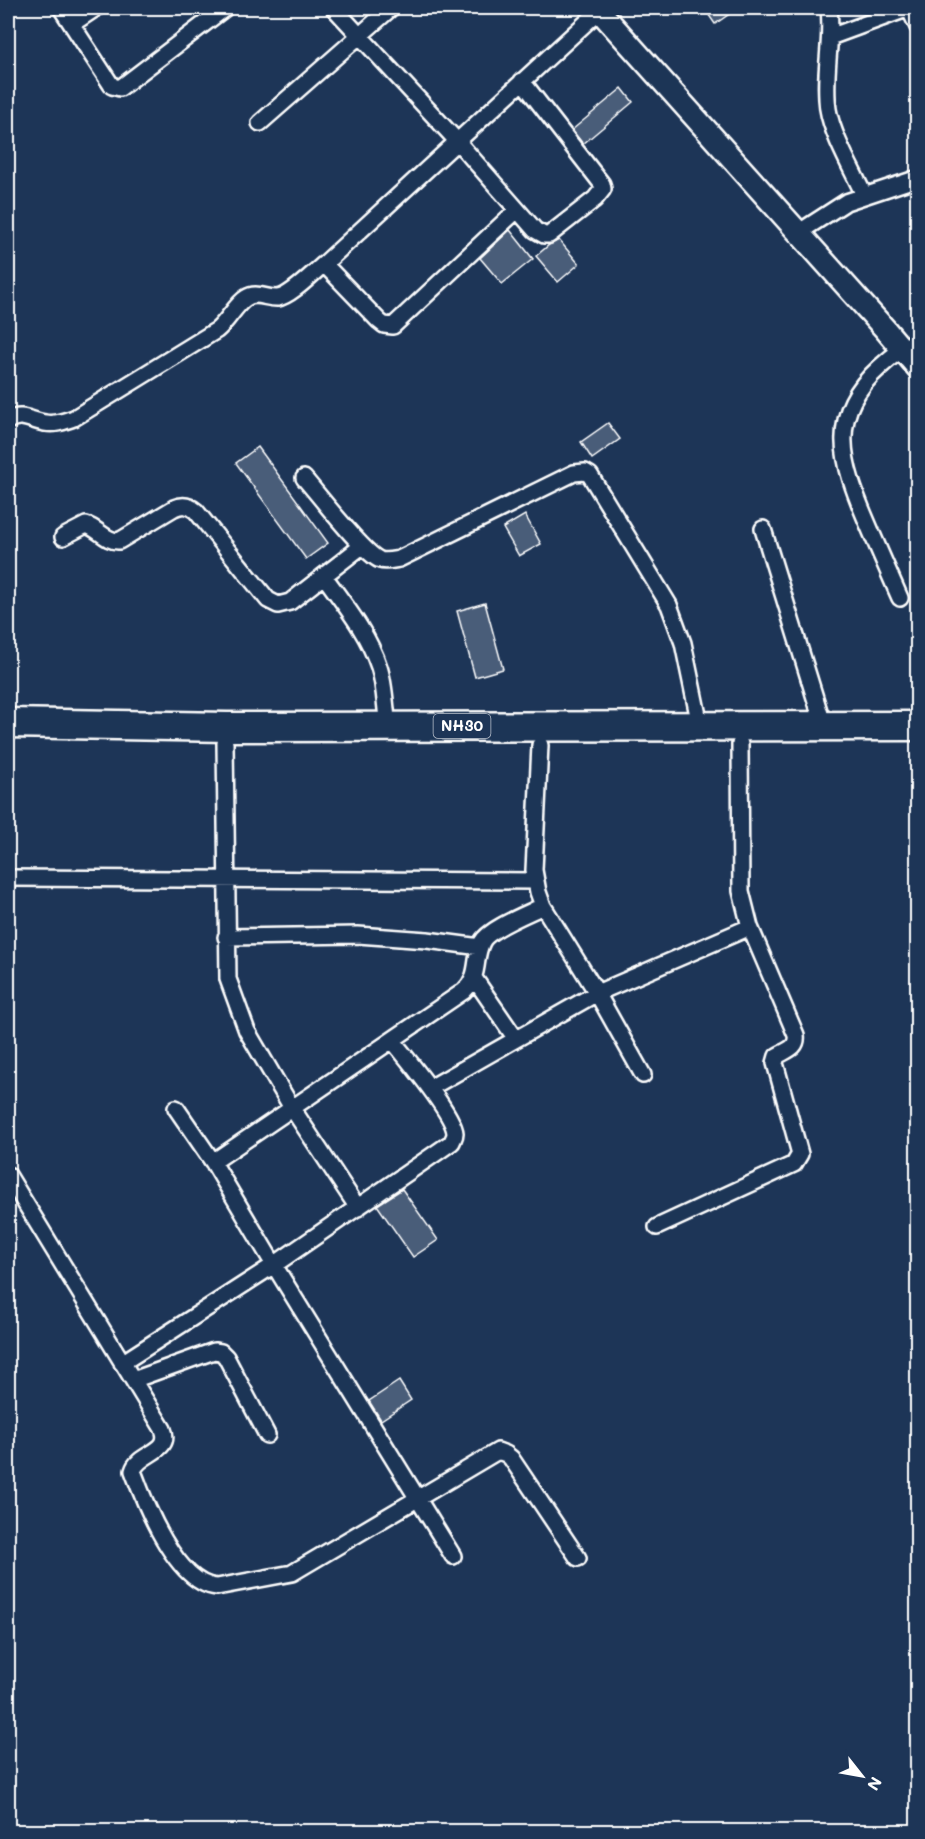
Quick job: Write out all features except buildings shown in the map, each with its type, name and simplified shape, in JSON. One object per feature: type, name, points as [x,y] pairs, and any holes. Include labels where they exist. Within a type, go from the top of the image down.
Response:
[{"type":"highway","name":"NH30","points":[[8,723],[227,727],[918,726]]},
{"type":"highway","name":"NH30","points":[[8,743],[540,746],[918,743]]},
{"type":"street","points":[[61,8],[112,86],[120,88],[225,8]]},
{"type":"street","points":[[72,24],[96,8]]},
{"type":"street","points":[[334,8],[457,141],[535,230],[549,235],[595,200],[603,189],[599,178],[522,81]]},
{"type":"street","points":[[260,123],[391,8]]},
{"type":"street","points":[[829,8],[830,38],[826,89],[829,112],[864,195]]},
{"type":"street","points":[[830,38],[909,8],[918,27]]},
{"type":"street","points":[[8,421],[19,416],[53,424],[75,418],[217,330],[245,298],[251,295],[280,297],[324,264],[598,9],[798,232],[909,344],[918,368]]},
{"type":"street","points":[[798,232],[836,208],[864,195],[918,178]]},
{"type":"street","points":[[324,264],[378,321],[384,325],[393,326],[517,210]]},
{"type":"street","points":[[900,598],[858,500],[846,467],[843,443],[846,417],[857,393],[873,373],[909,344]]},
{"type":"street","points":[[304,478],[362,546],[381,560],[399,559],[574,473],[585,472],[594,480],[669,606],[683,643],[700,725]]},
{"type":"street","points":[[63,537],[86,525],[113,541],[119,541],[174,508],[184,505],[196,511],[268,600],[283,605],[362,546]]},
{"type":"street","points":[[763,529],[824,727]]},
{"type":"street","points":[[324,576],[373,651],[380,669],[388,726]]},
{"type":"street","points":[[225,743],[228,979],[236,1006],[247,1030],[292,1108],[358,1208]]},
{"type":"street","points":[[657,1227],[794,1164],[800,1154],[775,1063],[777,1056],[794,1046],[796,1035],[750,927],[741,891],[741,744]]},
{"type":"street","points":[[540,746],[535,880],[543,906],[597,993],[643,1075]]},
{"type":"street","points":[[8,878],[535,880]]},
{"type":"street","points":[[213,1162],[464,991],[474,978],[480,947],[485,937],[543,906]]},
{"type":"street","points":[[430,1088],[597,993],[750,927]]},
{"type":"street","points":[[226,937],[358,935],[480,947]]},
{"type":"street","points":[[474,978],[516,1039]]},
{"type":"street","points":[[122,1363],[274,1265],[452,1142],[453,1127],[430,1088],[392,1040]]},
{"type":"street","points":[[176,1108],[213,1162],[453,1556]]},
{"type":"street","points":[[8,1175],[163,1430],[166,1439],[161,1447],[135,1464],[133,1470],[165,1541],[190,1574],[204,1585],[217,1587],[292,1573],[492,1453],[502,1452],[511,1458],[578,1558]]},
{"type":"street","points":[[133,1380],[214,1351],[221,1352],[267,1435]]}]
